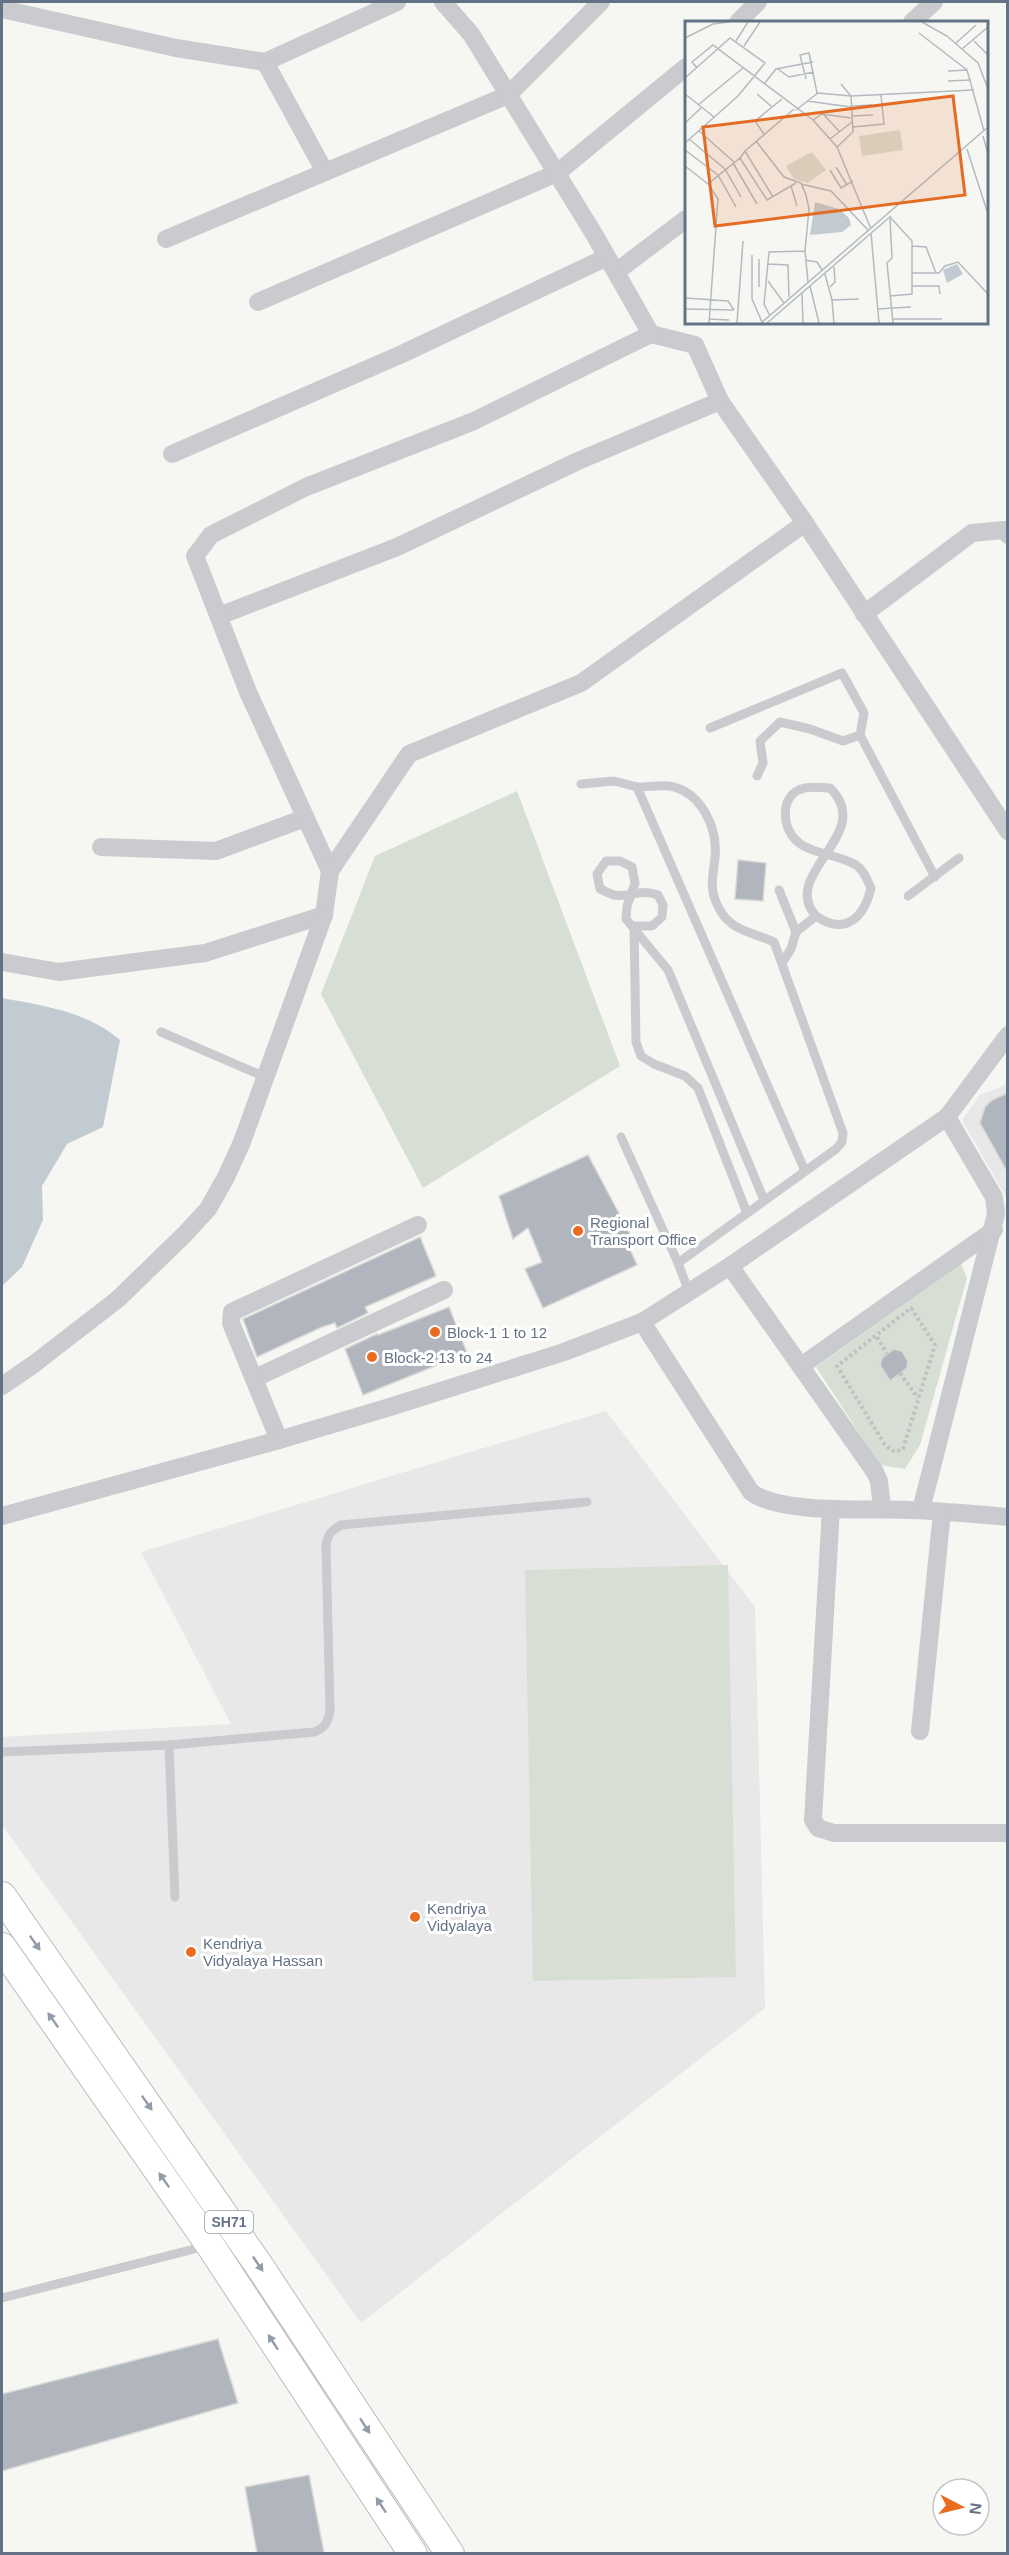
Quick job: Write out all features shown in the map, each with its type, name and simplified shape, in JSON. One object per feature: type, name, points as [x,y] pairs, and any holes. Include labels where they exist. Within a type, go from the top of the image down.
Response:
[{"type":"main road","name":"SH71","points":[[2,1896],[235,2230],[450,2553]]},
{"type":"main road","name":"SH71","points":[[2,1947],[210,2245],[413,2553]]},
{"type":"main road","points":[[210,2245],[235,2230]]},
{"type":"street","points":[[2,9],[176,48],[265,62],[397,2]]},
{"type":"street","points":[[443,2],[471,34],[557,173],[651,334]]},
{"type":"street","points":[[166,239],[508,95],[601,2]]},
{"type":"street","points":[[739,21],[758,2]]},
{"type":"street","points":[[913,21],[934,2]]},
{"type":"street","points":[[265,62],[325,172]]},
{"type":"street","points":[[258,302],[557,173],[685,69]]},
{"type":"street","points":[[172,454],[612,265],[685,220]]},
{"type":"street","points":[[330,871],[248,692],[195,556],[211,535],[306,487],[474,421],[651,334],[695,345],[720,401],[805,524],[1008,831]]},
{"type":"street","points":[[219,616],[397,547],[578,461],[720,401]]},
{"type":"street","points":[[2,1386],[117,1299],[207,1209],[226,1177],[242,1142],[266,1077],[324,915],[330,871],[409,754],[581,683],[805,524]]},
{"type":"street","points":[[864,614],[972,533],[1004,530],[1008,535]]},
{"type":"street","points":[[100,847],[216,851],[306,818]]},
{"type":"street","points":[[2,962],[59,972],[194,954],[324,915]]},
{"type":"street","points":[[2,1516],[279,1440],[564,1352],[642,1322],[730,1266],[947,1117],[1008,1035]]},
{"type":"street","points":[[921,1510],[994,1230],[996,1214],[994,1197],[947,1117]]},
{"type":"street","points":[[279,1440],[231,1323],[231,1317],[236,1308],[418,1225]]},
{"type":"street","points":[[801,1366],[994,1230]]},
{"type":"street","points":[[730,1266],[875,1472],[879,1481],[882,1508]]},
{"type":"street","points":[[255,1378],[444,1290]]},
{"type":"street","points":[[642,1322],[751,1492],[766,1500],[831,1509],[882,1508],[1008,1517]]},
{"type":"street","points":[[831,1509],[813,1820],[818,1828],[834,1833],[1008,1833]]},
{"type":"street","points":[[920,1731],[942,1512]]},
{"type":"lane","points":[[710,728],[842,673],[864,713],[860,735],[935,877]]},
{"type":"lane","points":[[757,776],[763,764],[760,741],[780,722],[810,729],[843,741],[860,735]]},
{"type":"lane","points":[[581,784],[614,781],[637,787],[670,786],[697,800],[713,828],[716,855],[711,887],[721,912],[741,931],[774,942],[843,1133],[842,1142],[836,1149],[678,1263]]},
{"type":"lane","points":[[637,787],[805,1171]]},
{"type":"lane","points":[[826,854],[798,844],[789,832],[785,816],[788,799],[799,789],[830,788],[841,799],[844,814],[843,825],[826,854],[810,881],[807,897],[810,910],[825,922],[836,925],[848,923],[859,916],[867,906],[871,888],[857,866],[826,854]]},
{"type":"lane","points":[[908,896],[958,858]]},
{"type":"lane","points":[[634,926],[652,926],[662,917],[663,905],[658,895],[646,891],[630,893],[616,896],[600,889],[597,874],[606,861],[620,861],[633,867],[635,883],[630,893],[626,919],[669,970],[764,1200]]},
{"type":"lane","points":[[779,890],[796,932]]},
{"type":"lane","points":[[782,963],[791,949],[796,932],[816,916]]},
{"type":"lane","points":[[634,926],[636,1042],[641,1056],[654,1064],[685,1076],[698,1088],[747,1213]]},
{"type":"lane","points":[[161,1032],[266,1077]]},
{"type":"lane","points":[[621,1137],[689,1292]]},
{"type":"lane","points":[[2,1752],[169,1745],[314,1732],[326,1724],[330,1711],[326,1545],[328,1536],[334,1529],[341,1525],[587,1502]]},
{"type":"lane","points":[[169,1745],[175,1897]]},
{"type":"lane","points":[[2,2298],[210,2245]]},
{"type":"path","points":[[911,1308],[935,1346],[918,1398],[903,1449],[895,1452],[885,1445],[837,1366],[911,1308]]},
{"type":"path","points":[[876,1337],[887,1354]]},
{"type":"path","points":[[900,1373],[918,1398]]},
{"type":"shaded area","points":[[517,791],[620,1066],[423,1188],[321,994],[375,856]]},
{"type":"shaded area","points":[[2,998],[49,1007],[79,1016],[107,1030],[120,1040],[103,1127],[67,1144],[42,1186],[43,1220],[22,1267],[2,1286]]},
{"type":"shaded area","points":[[1007,1084],[1007,1199],[962,1120],[980,1095]]},
{"type":"shaded area","points":[[961,1264],[967,1278],[920,1445],[905,1469],[880,1465],[816,1367]]},
{"type":"shaded area","name":"Kendriya Vidyalaya","points":[[606,1411],[755,1607],[765,2008],[361,2323],[2,1825],[2,1737],[231,1724],[141,1552]]},
{"type":"shaded area","points":[[728,1565],[736,1977],[533,1981],[525,1570]]},
{"type":"building","points":[[738,860],[766,863],[763,901],[735,899]]},
{"type":"building","points":[[1008,1093],[1008,1173],[980,1123],[985,1107],[992,1100]]},
{"type":"building","name":"Regional Transport Office","points":[[588,1155],[630,1234],[624,1236],[637,1265],[543,1308],[525,1269],[542,1262],[528,1228],[513,1239],[499,1196]]},
{"type":"building","points":[[420,1237],[436,1276],[365,1307],[368,1313],[337,1328],[335,1323],[322,1327],[257,1357],[243,1319]]},
{"type":"building","points":[[449,1307],[467,1353],[363,1395],[345,1349],[377,1334]]},
{"type":"building","points":[[894,1349],[902,1351],[908,1361],[907,1368],[890,1381],[880,1365],[882,1358]]},
{"type":"building","points":[[218,2339],[238,2403],[2,2471],[2,2394]]},
{"type":"building","points":[[309,2475],[324,2553],[257,2553],[245,2487]]},
{"type":"place","name":"Regional Transport Office","points":[[578,1231]]},
{"type":"place","name":"Block-1 1 to 12","points":[[435,1332]]},
{"type":"place","name":"Block-2 13 to 24","points":[[372,1357]]},
{"type":"place","name":"Kendriya Vidyalaya","points":[[415,1917]]},
{"type":"place","name":"Kendriya Vidyalaya Hassan","points":[[191,1952]]}]
